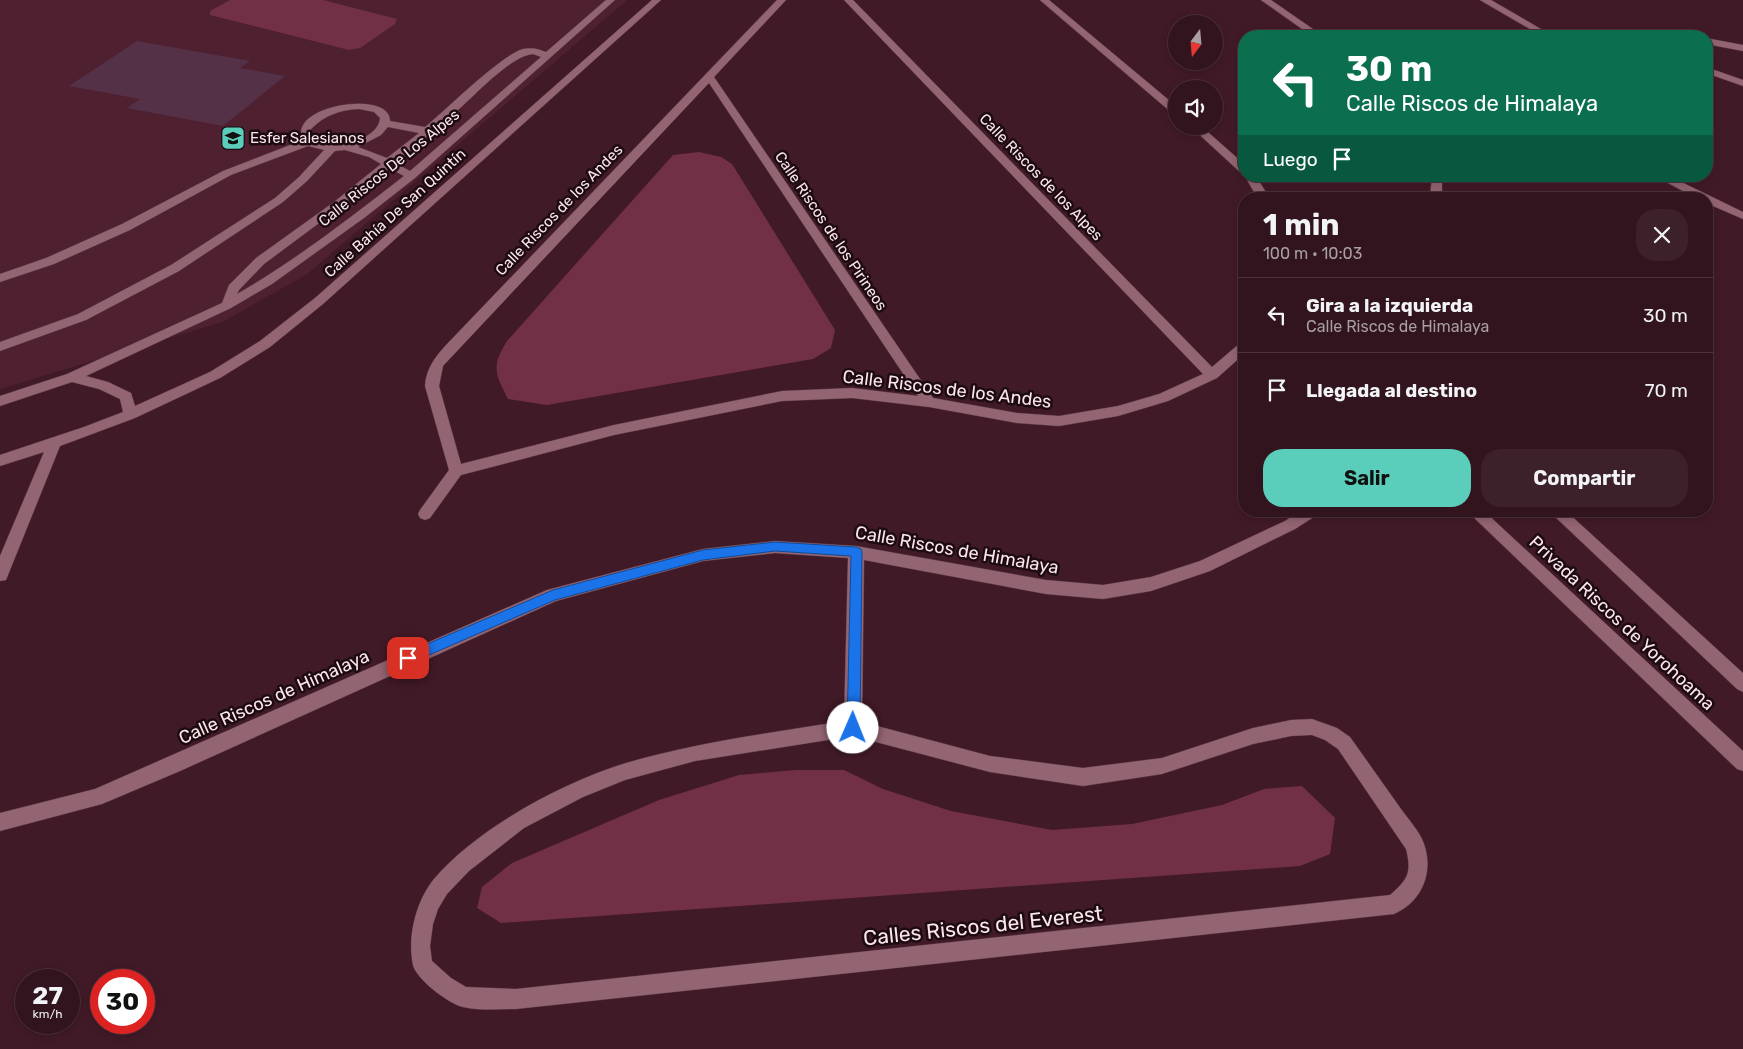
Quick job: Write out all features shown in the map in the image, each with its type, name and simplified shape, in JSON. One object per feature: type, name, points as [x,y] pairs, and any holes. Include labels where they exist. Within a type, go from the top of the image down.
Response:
[{"type":"street","name":"Calle Riscos De Los Alpes","points":[[0,401],[72,377],[135,349],[227,305],[268,281],[360,216],[411,176],[611,0]]},
{"type":"street","name":"Calle Bahía De San Quintín","points":[[130,414],[215,375],[265,344],[326,294],[656,0]]},
{"type":"street","name":"Calle Riscos de los Andes","points":[[782,0],[452,347],[436,367],[432,377],[432,386],[456,471],[614,430],[782,396],[852,393],[929,402],[1017,418],[1059,421],[1118,412],[1163,398],[1212,374],[1238,352]]},
{"type":"street","name":"Calle Riscos de los Alpes","points":[[848,0],[1212,374]]},
{"type":"street","points":[[1044,0],[1168,104]]},
{"type":"street","points":[[1265,0],[1309,30]]},
{"type":"street","points":[[1484,0],[1537,30]]},
{"type":"street","points":[[1713,42],[1743,48]]},
{"type":"street","points":[[227,305],[233,288],[260,261],[338,204],[428,131],[514,56],[534,51],[547,56]]},
{"type":"street","points":[[1713,72],[1743,82]]},
{"type":"street","name":"Calle Riscos de los Pirineos","points":[[709,76],[929,402]]},
{"type":"street","points":[[346,106],[371,107],[380,111],[385,116],[385,123],[382,130],[373,137],[348,147],[322,148],[308,142],[305,135],[306,128],[312,121],[321,115],[346,106]]},
{"type":"street","points":[[385,123],[428,131]]},
{"type":"street","points":[[1205,135],[1238,165]]},
{"type":"street","points":[[0,278],[50,261],[126,227],[227,173],[308,142]]},
{"type":"street","points":[[348,147],[373,155],[411,176]]},
{"type":"street","points":[[0,347],[82,317],[174,268],[279,200],[303,179],[332,148]]},
{"type":"street","points":[[1672,182],[1693,192]]},
{"type":"street","points":[[1713,202],[1743,216]]},
{"type":"street","points":[[0,461],[54,444],[130,414],[126,396],[118,391],[72,377]]},
{"type":"street","points":[[0,575],[54,444]]},
{"type":"street","points":[[425,514],[456,471]]},
{"type":"street","name":"Calle Riscos de Himalaya","points":[[0,822],[96,798],[553,595],[703,555],[775,547],[856,552],[1009,582],[1103,592],[1151,584],[1205,566],[1290,525],[1303,517]]},
{"type":"street","name":"Privada Riscos de Yorohoama","points":[[1480,517],[1743,763]]},
{"type":"street","name":"Privada Riscos de Yorohoama","points":[[1562,517],[1743,684]]},
{"type":"street","points":[[853,728],[856,552]]},
{"type":"street","name":"Calles Riscos del Everest","points":[[1312,727],[1323,730],[1344,743],[1415,844],[1419,861],[1419,877],[1408,892],[1394,904],[516,999],[463,997],[444,985],[424,966],[420,946],[423,924],[430,904],[440,887],[462,864],[517,822],[577,791],[624,772],[696,752],[853,728],[990,764],[1083,777],[1162,766],[1253,736],[1282,730],[1312,727]]},
{"type":"shaded area","name":"Esfer Salesianos","points":[[0,0],[627,0],[306,275],[222,322],[0,389]]},
{"type":"shaded area","points":[[230,0],[323,0],[397,19],[395,24],[360,48],[349,50],[210,15],[210,11]]},
{"type":"shaded area","points":[[699,152],[721,157],[732,164],[835,330],[831,348],[813,359],[547,405],[508,399],[500,383],[497,370],[499,357],[507,341],[673,155]]},
{"type":"shaded area","points":[[796,770],[844,770],[883,789],[951,811],[1052,830],[1132,824],[1222,805],[1264,789],[1302,786],[1335,818],[1330,854],[1300,866],[501,923],[477,908],[482,887],[512,863],[659,800],[739,775]]},
{"type":"building","points":[[137,41],[250,61],[240,68],[285,76],[223,126],[127,108],[140,99],[69,86]]},
{"type":"place","name":"Esfer Salesianos","points":[[233,138]]},
{"type":"route","points":[[408,658],[553,595],[703,555],[775,547],[856,552],[853,728]]}]
